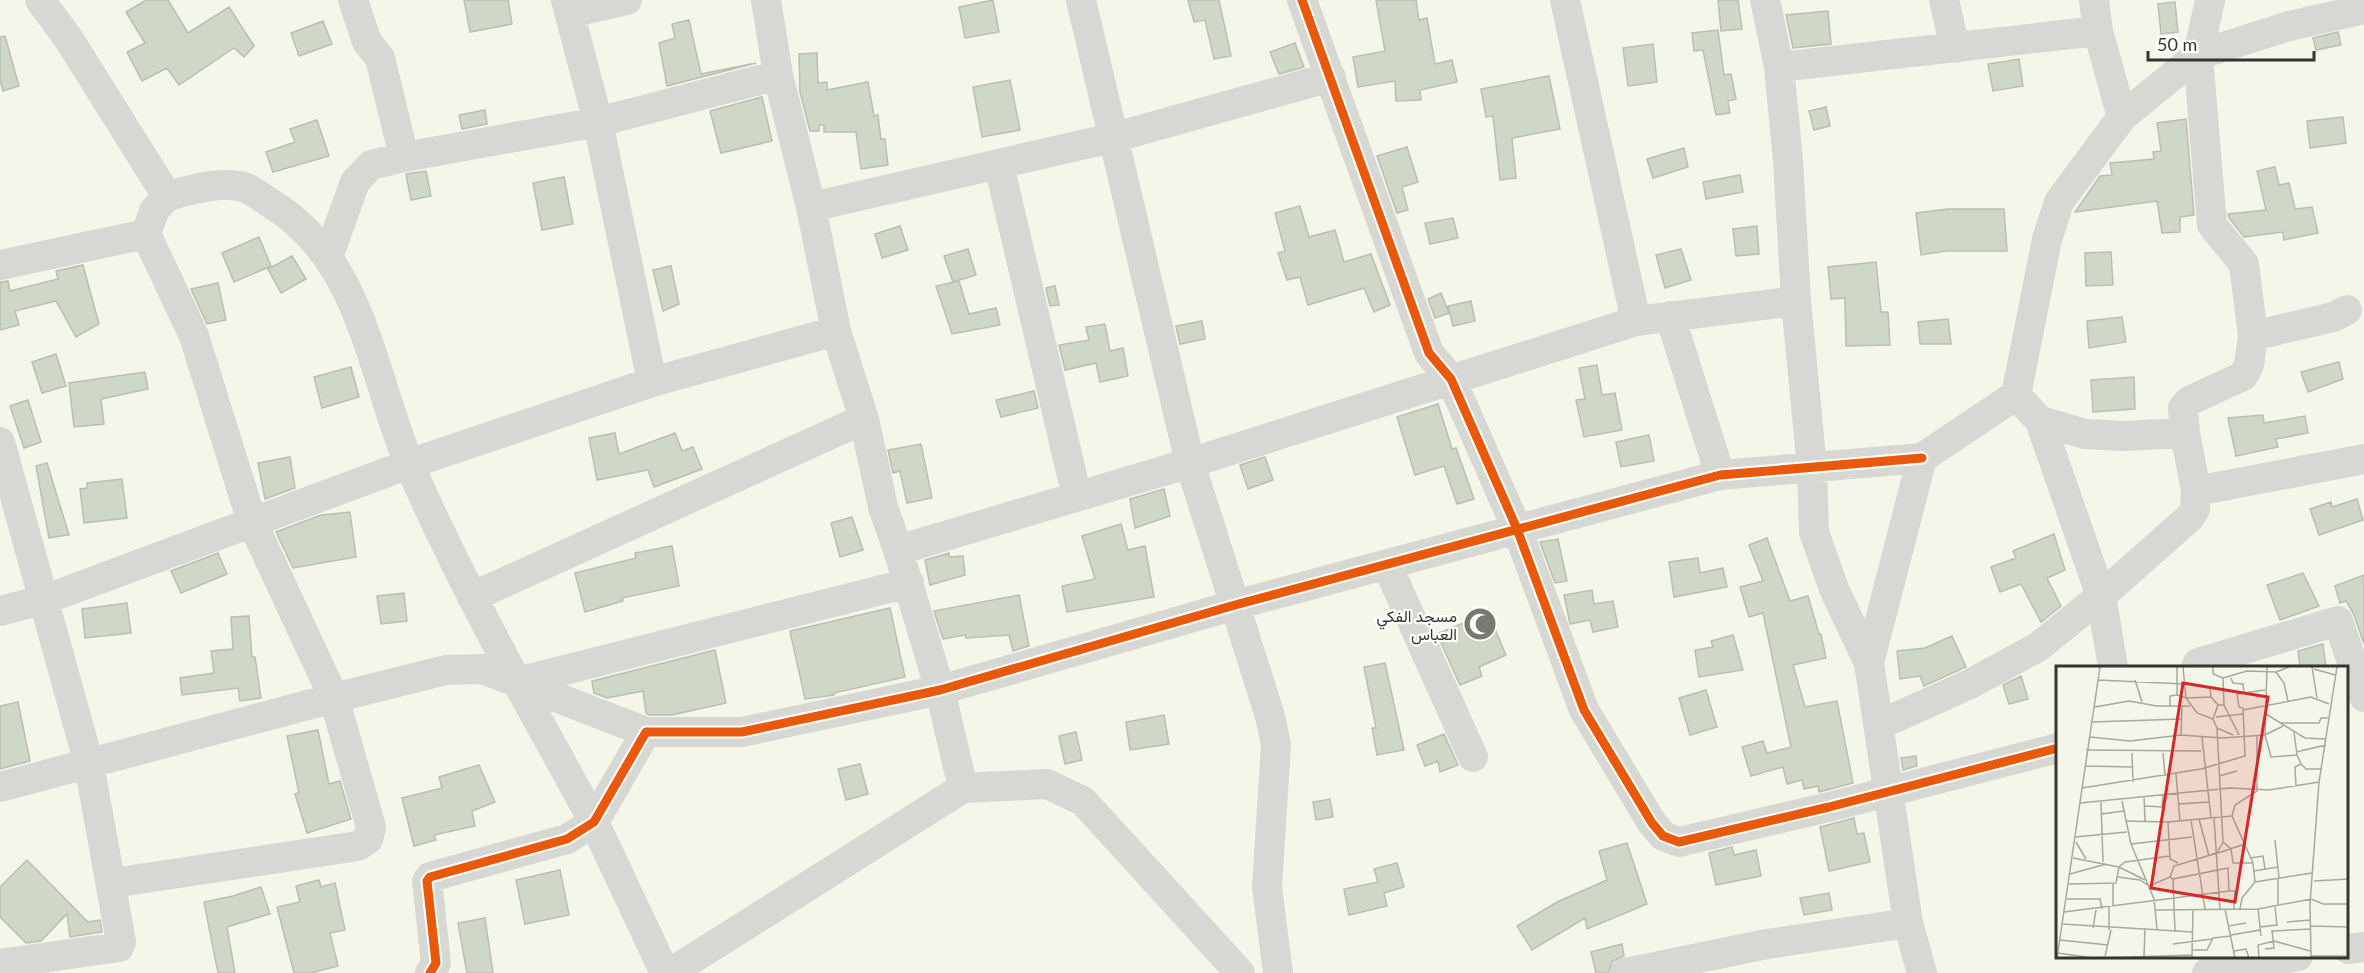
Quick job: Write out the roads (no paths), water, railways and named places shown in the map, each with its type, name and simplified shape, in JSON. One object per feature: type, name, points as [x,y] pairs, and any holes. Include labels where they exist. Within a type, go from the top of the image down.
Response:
[{"type":"street","points":[[40,0],[68,38],[167,196]]},
{"type":"street","points":[[353,0],[367,42],[380,58],[404,157]]},
{"type":"street","points":[[627,0],[568,6],[598,122],[652,382]]},
{"type":"street","points":[[766,0],[778,75],[811,207],[836,331],[864,419],[883,507],[909,583],[940,690],[963,788]]},
{"type":"street","points":[[1081,0],[1190,463],[1270,716],[1276,745],[1267,887],[1278,973]]},
{"type":"street","points":[[1302,0],[1429,353],[1451,379],[1517,529],[1584,710],[1652,823],[1663,836],[1679,842],[1887,792],[2056,748]]},
{"type":"street","points":[[1565,0],[1636,321]]},
{"type":"street","points":[[1765,0],[1779,67],[1788,160],[1796,300],[1812,468],[1814,532],[1834,589],[1869,663],[1908,923],[1922,973]]},
{"type":"street","points":[[1944,0],[1955,48]]},
{"type":"street","points":[[2094,0],[2098,31],[2122,117]]},
{"type":"street","points":[[1879,725],[1970,684],[2038,647],[2101,596],[2190,517],[2195,509],[2196,491],[2185,433],[2183,408],[2189,401],[2243,376],[2249,365],[2253,336],[2244,264],[2212,225],[2198,55],[2210,0]]},
{"type":"street","points":[[0,787],[446,670],[482,669],[646,732],[742,732],[940,690],[1235,605],[1720,476],[1922,458],[2016,395],[2047,239],[2059,202],[2122,117],[2198,55],[2356,7]]},
{"type":"street","points":[[1779,67],[2098,31]]},
{"type":"street","points":[[328,257],[355,182],[371,165],[598,122],[778,75]]},
{"type":"street","points":[[811,207],[1112,138],[1331,76]]},
{"type":"street","points":[[999,165],[1077,497]]},
{"type":"street","points":[[113,884],[358,846],[368,839],[372,827],[334,698],[252,522],[194,336],[146,234],[154,211],[167,196],[209,185],[241,186],[293,216],[328,257],[352,300],[410,464],[472,597],[594,822],[665,973]]},
{"type":"street","points":[[0,265],[146,234]]},
{"type":"street","points":[[898,550],[1190,463],[1636,321],[1796,300]]},
{"type":"street","points":[[2253,336],[2333,316],[2347,310]]},
{"type":"street","points":[[1670,316],[1720,476]]},
{"type":"street","points":[[0,611],[46,599],[410,464],[652,382],[836,331]]},
{"type":"street","points":[[2016,395],[2040,421],[2101,596],[2114,666]]},
{"type":"street","points":[[472,597],[864,419]]},
{"type":"street","points":[[2040,421],[2085,434],[2185,433]]},
{"type":"street","points":[[0,442],[46,599],[89,764],[113,884],[121,942],[119,948],[84,963],[0,964]]},
{"type":"street","points":[[1869,663],[1922,458]]},
{"type":"street","points":[[2196,491],[2364,459]]},
{"type":"street","points":[[1387,565],[1473,757]]},
{"type":"street","points":[[517,682],[909,583]]},
{"type":"street","points":[[2196,666],[2198,663],[2338,621],[2364,697]]},
{"type":"street","points":[[430,973],[436,963],[427,881],[430,877],[567,839],[594,822],[646,732]]},
{"type":"street","points":[[670,973],[963,788],[1047,784],[1083,801],[1240,973]]},
{"type":"street","points":[[1625,973],[1767,944],[1908,923]]},
{"type":"street","points":[[2349,949],[2364,947]]},
{"type":"street","points":[[2207,973],[2292,958]]},
{"type":"place","name":"مسجد الفكي العباس","points":[[1480,624]]}]
